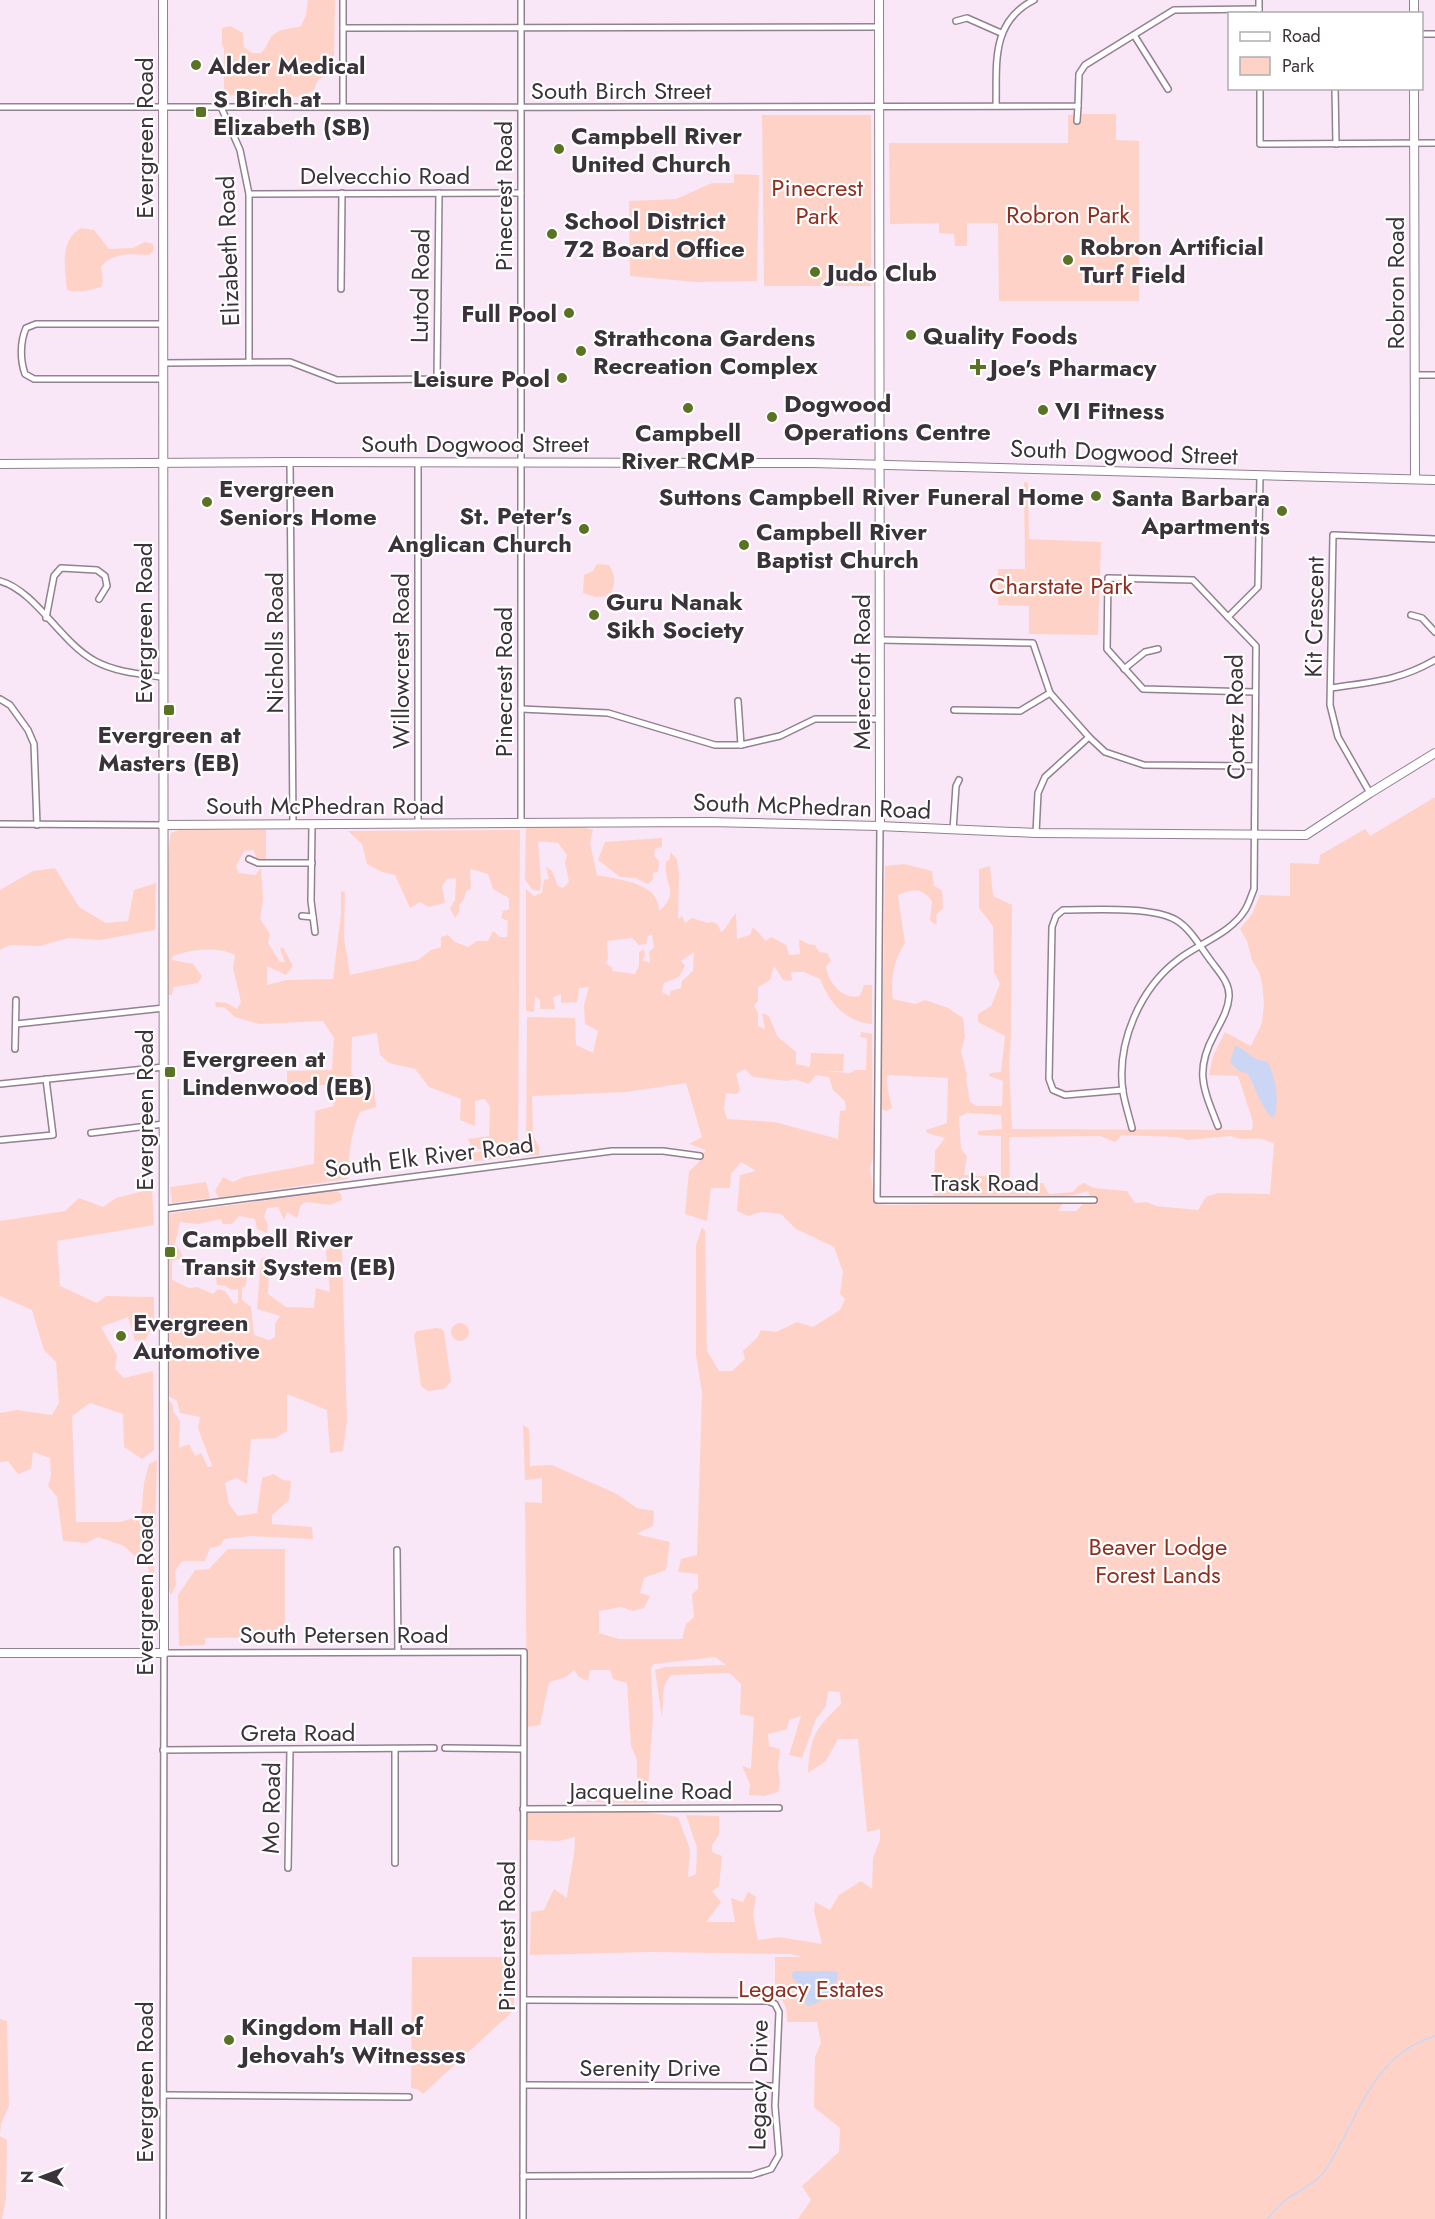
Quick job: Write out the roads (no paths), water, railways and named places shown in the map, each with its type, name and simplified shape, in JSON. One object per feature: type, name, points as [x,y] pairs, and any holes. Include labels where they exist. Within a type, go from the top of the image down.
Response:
[{"type":"street","name":"Evergreen Road","points":[[163,0],[163,2219]]},
{"type":"street","points":[[343,0],[343,106]]},
{"type":"street","name":"Pinecrest Road","points":[[520,0],[521,823]]},
{"type":"street","name":"Merecroft Road","points":[[876,1200],[880,826],[879,0]]},
{"type":"street","points":[[996,106],[997,48],[1001,33],[1020,7],[1034,0]]},
{"type":"street","points":[[1077,121],[1079,74],[1085,64],[1174,10],[1259,11],[1259,0]]},
{"type":"street","points":[[956,21],[968,18],[1001,33]]},
{"type":"street","points":[[343,28],[879,27]]},
{"type":"street","points":[[1134,35],[1168,89]]},
{"type":"street","points":[[1260,90],[1260,144],[1435,143]]},
{"type":"street","points":[[1335,90],[1336,144]]},
{"type":"street","name":"Robron Road","points":[[1414,90],[1415,478]]},
{"type":"street","name":"Elizabeth Road","points":[[221,106],[240,150],[249,194],[249,362]]},
{"type":"street","name":"South Birch Street","points":[[0,107],[1078,106]]},
{"type":"street","points":[[341,290],[342,193]]},
{"type":"street","name":"Lutod Road","points":[[249,362],[290,362],[337,380],[437,379],[439,193]]},
{"type":"street","name":"Delvecchio Road","points":[[249,194],[521,193]]},
{"type":"street","points":[[163,379],[34,379],[26,374],[22,366],[22,337],[26,328],[36,324],[164,324]]},
{"type":"street","points":[[163,363],[249,362]]},
{"type":"street","points":[[1415,375],[1435,375]]},
{"type":"street","name":"Nicholls Road","points":[[290,462],[293,825]]},
{"type":"street","name":"Willowcrest Road","points":[[418,462],[418,824]]},
{"type":"street","name":"South Dogwood Street","points":[[0,464],[521,462],[880,464],[1435,480]]},
{"type":"street","points":[[1228,617],[1258,587],[1260,476]]},
{"type":"street","name":"Kit Crescent","points":[[1370,793],[1338,737],[1330,705],[1333,535],[1435,539]]},
{"type":"street","points":[[46,618],[54,576],[61,568],[98,570],[105,576],[107,586],[99,599]]},
{"type":"street","name":"Cortez Road","points":[[1124,669],[1107,650],[1108,578],[1193,580],[1256,646],[1254,889],[1244,911],[1230,926],[1178,960],[1156,981],[1140,1005],[1126,1042],[1123,1060],[1123,1090],[1132,1128]]},
{"type":"street","points":[[1,581],[20,590],[74,646],[95,662],[118,670],[162,677]]},
{"type":"street","points":[[1411,615],[1422,618],[1435,632]]},
{"type":"street","points":[[880,640],[1033,643],[1050,693],[1105,752],[1144,765],[1254,766]]},
{"type":"street","points":[[1158,649],[1145,652],[1124,669],[1143,689],[1255,692]]},
{"type":"street","points":[[1331,688],[1388,680],[1415,672],[1435,660]]},
{"type":"street","points":[[954,710],[1020,711],[1050,693]]},
{"type":"street","points":[[0,699],[10,705],[28,730],[34,744],[37,825]]},
{"type":"street","points":[[738,701],[741,745]]},
{"type":"street","points":[[521,710],[608,713],[714,745],[741,745],[780,736],[815,719],[880,719]]},
{"type":"street","points":[[1036,833],[1038,793],[1045,777],[1089,737]]},
{"type":"street","name":"South McPhedran Road","points":[[163,825],[709,822],[1036,833],[1306,835],[1435,753]]},
{"type":"street","points":[[953,830],[958,780]]},
{"type":"street","points":[[0,824],[163,825]]},
{"type":"street","points":[[312,825],[315,932]]},
{"type":"street","points":[[249,859],[258,863],[312,863]]},
{"type":"street","points":[[1123,1090],[1065,1095],[1053,1090],[1049,1079],[1052,927],[1056,916],[1063,910],[1158,912],[1176,920],[1188,930],[1226,982],[1229,996],[1226,1012],[1206,1049],[1202,1067],[1203,1088],[1218,1126]]},
{"type":"street","points":[[302,916],[313,916]]},
{"type":"street","points":[[15,1049],[16,1000]]},
{"type":"street","points":[[15,1024],[164,1008]]},
{"type":"street","points":[[0,1084],[164,1067]]},
{"type":"street","points":[[0,1140],[53,1136],[46,1079]]},
{"type":"street","points":[[91,1133],[164,1124]]},
{"type":"street","name":"South Elk River Road","points":[[164,1209],[612,1151],[663,1151],[700,1156]]},
{"type":"street","name":"Trask Road","points":[[876,1200],[1094,1200]]},
{"type":"street","points":[[397,1550],[398,1652]]},
{"type":"street","name":"Pinecrest Road","points":[[523,2219],[524,1652]]},
{"type":"street","name":"South Petersen Road","points":[[164,1653],[524,1652]]},
{"type":"street","points":[[0,1653],[164,1653]]},
{"type":"street","name":"Greta Road","points":[[163,1750],[434,1748]]},
{"type":"street","points":[[445,1748],[523,1749]]},
{"type":"street","points":[[395,1749],[395,1863]]},
{"type":"street","name":"Mo Road","points":[[288,1868],[290,1750]]},
{"type":"street","name":"Jacqueline Road","points":[[523,1809],[779,1808]]},
{"type":"street","name":"Legacy Drive","points":[[523,2176],[753,2175],[771,2169],[779,2155],[775,2086],[779,2012],[775,2004],[768,2001],[525,2000]]},
{"type":"street","name":"Serenity Drive","points":[[524,2085],[775,2086]]},
{"type":"street","points":[[164,2096],[410,2097]]},
{"type":"water","points":[[1235,1046],[1256,1059],[1267,1061],[1276,1088],[1275,1116],[1271,1117],[1267,1112],[1248,1074],[1239,1071],[1230,1062]]},
{"type":"water","points":[[797,1971],[835,1971],[838,1973],[835,1984],[828,1994],[808,2006],[805,2004],[804,1991],[791,1976]]},
{"type":"waterway","points":[[1267,2219],[1284,2201],[1321,2176],[1380,2075],[1395,2059],[1413,2046],[1435,2036]]},
{"type":"place","name":"Alder Medical","points":[[196,65]]},
{"type":"place","name":"S Birch at Elizabeth (SB)","points":[[201,112]]},
{"type":"place","name":"Campbell River United Church","points":[[559,149]]},
{"type":"place","name":"School District 72 Board Office","points":[[552,234]]},
{"type":"place","name":"Robron Artificial Turf Field","points":[[1068,260]]},
{"type":"place","name":"Judo Club","points":[[815,272]]},
{"type":"place","name":"Full Pool","points":[[569,313]]},
{"type":"place","name":"Quality Foods","points":[[911,335]]},
{"type":"place","name":"Strathcona Gardens Recreation Complex","points":[[581,351]]},
{"type":"place","name":"Joe's Pharmacy","points":[[978,367]]},
{"type":"place","name":"Leisure Pool","points":[[562,378]]},
{"type":"place","name":"Campbell River RCMP","points":[[688,408]]},
{"type":"place","name":"VI Fitness","points":[[1043,410]]},
{"type":"place","name":"Dogwood Operations Centre","points":[[772,417]]},
{"type":"place","name":"Suttons Campbell River Funeral Home","points":[[1096,496]]},
{"type":"place","name":"Evergreen Seniors Home","points":[[207,502]]},
{"type":"place","name":"Santa Barbara Apartments","points":[[1282,511]]},
{"type":"place","name":"St. Peter's Anglican Church","points":[[584,529]]},
{"type":"place","name":"Campbell River Baptist Church","points":[[744,545]]},
{"type":"place","name":"Guru Nanak Sikh Society","points":[[594,615]]},
{"type":"place","name":"Evergreen at Masters (EB)","points":[[169,710]]},
{"type":"place","name":"Evergreen at Lindenwood (EB)","points":[[170,1072]]},
{"type":"place","name":"Campbell River Transit System (EB)","points":[[170,1252]]},
{"type":"place","name":"Evergreen Automotive","points":[[121,1336]]},
{"type":"place","name":"Kingdom Hall of Jehovah's Witnesses","points":[[229,2040]]},
{"type":"park label","name":"Pinecrest Park","points":[[817,201]]},
{"type":"park label","name":"Robron Park","points":[[1068,214]]},
{"type":"park label","name":"Charstate Park","points":[[1061,585]]},
{"type":"park label","name":"Beaver Lodge Forest Lands","points":[[1158,1560]]},
{"type":"park label","name":"Legacy Estates","points":[[811,1988]]}]
